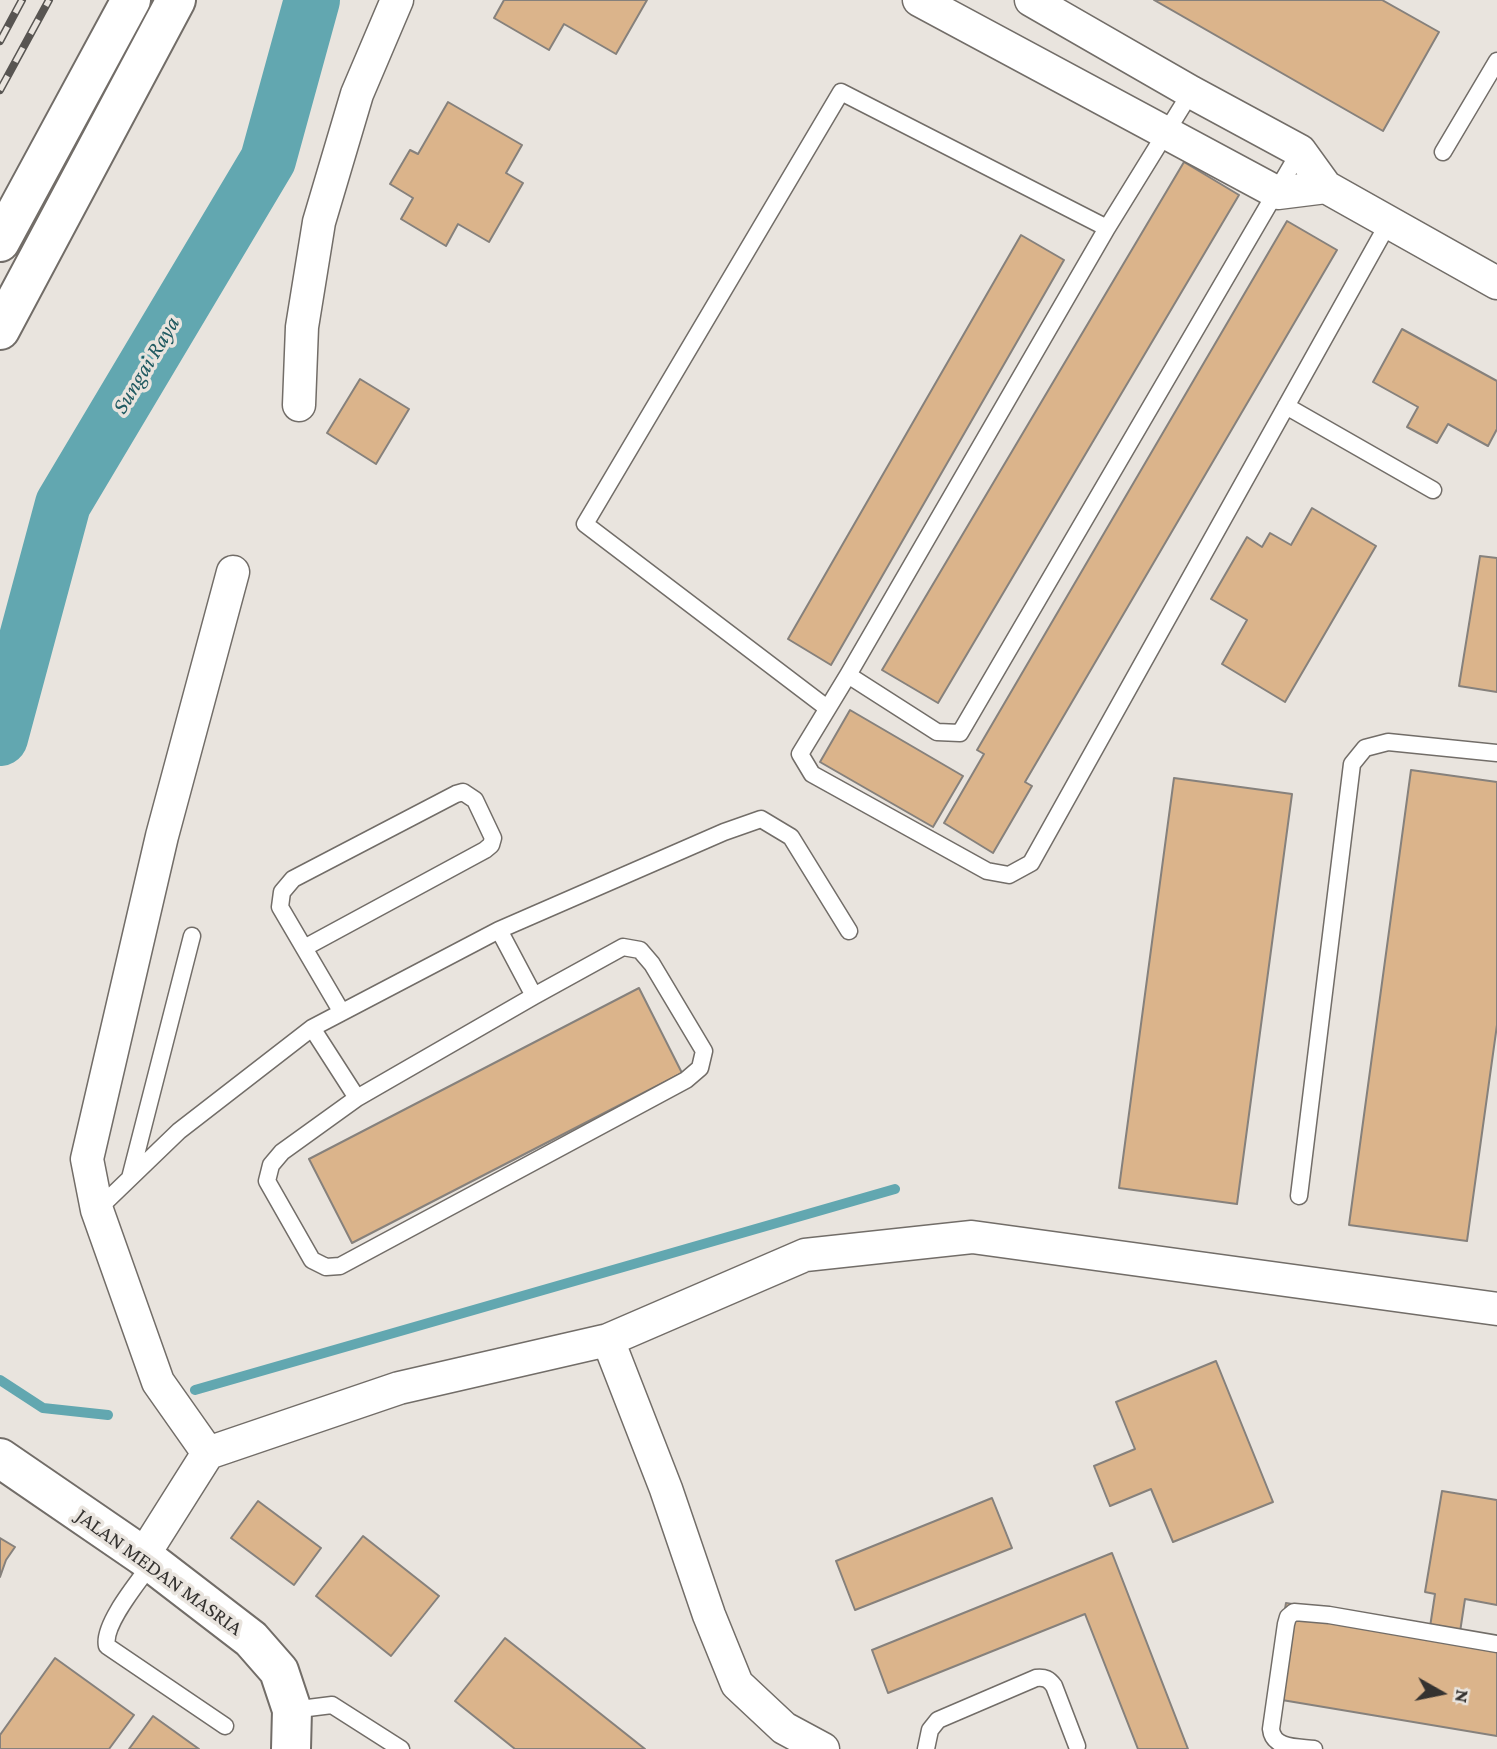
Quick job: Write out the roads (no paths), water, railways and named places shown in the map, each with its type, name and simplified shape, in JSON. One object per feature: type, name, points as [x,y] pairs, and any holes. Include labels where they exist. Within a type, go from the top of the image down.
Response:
[{"type":"main road","points":[[0,242],[131,0]]},
{"type":"main road","points":[[0,330],[176,0]]},
{"type":"main road","name":"JALAN MEDAN MASRIA","points":[[0,1458],[147,1560],[251,1639],[279,1671],[292,1710],[291,1749]]},
{"type":"street","points":[[299,405],[302,327],[319,222],[357,94],[397,0]]},
{"type":"street","points":[[1031,0],[1300,151],[1326,187],[1497,283]]},
{"type":"street","points":[[931,3],[1278,193],[1326,187]]},
{"type":"street","points":[[208,1453],[158,1382],[97,1210],[87,1159],[162,836],[233,572]]},
{"type":"street","points":[[147,1560],[208,1453],[399,1388],[608,1340],[805,1255],[972,1237],[1497,1309]]},
{"type":"street","points":[[608,1340],[737,1684],[784,1728],[823,1749]]},
{"type":"lane","points":[[1443,152],[1497,61]]},
{"type":"lane","points":[[827,708],[585,524],[841,92],[1107,228]]},
{"type":"lane","points":[[1191,92],[1107,228],[848,676],[800,754],[812,774],[987,871],[1009,875],[1031,863],[1388,222]]},
{"type":"lane","points":[[848,676],[937,732],[960,733],[1278,193],[1300,151]]},
{"type":"lane","points":[[1286,406],[1433,489]]},
{"type":"lane","points":[[1299,1196],[1352,764],[1365,748],[1388,742],[1497,753]]},
{"type":"lane","points":[[304,948],[491,845],[493,838],[475,800],[469,794],[456,794],[293,879],[282,892],[279,907],[341,1011]]},
{"type":"lane","points":[[97,1210],[179,1131],[312,1028],[499,930],[723,832],[761,819],[791,837],[849,931]]},
{"type":"lane","points":[[499,930],[534,996]]},
{"type":"lane","points":[[130,1178],[192,936]]},
{"type":"lane","points":[[623,947],[640,950],[652,964],[704,1051],[700,1068],[686,1080],[340,1266],[326,1268],[312,1260],[267,1181],[271,1164],[282,1152],[357,1098],[534,996],[623,947]]},
{"type":"lane","points":[[312,1028],[357,1098]]},
{"type":"lane","points":[[147,1560],[107,1632],[107,1646],[225,1726]]},
{"type":"lane","points":[[1314,1749],[1283,1745],[1272,1737],[1286,1624],[1288,1617],[1294,1612],[1329,1615],[1497,1644]]},
{"type":"lane","points":[[926,1749],[930,1730],[939,1720],[1043,1677],[1050,1680],[1054,1686],[1077,1746]]},
{"type":"lane","points":[[292,1710],[332,1705],[401,1749]]},
{"type":"waterway","name":"Sungai Raya","points":[[0,738],[63,504],[268,160],[312,0]]},
{"type":"waterway","points":[[195,1390],[895,1189]]},
{"type":"waterway","points":[[0,1380],[43,1408],[108,1415]]},
{"type":"railway","points":[[0,41],[22,0]]},
{"type":"railway","points":[[0,90],[49,0]]}]
